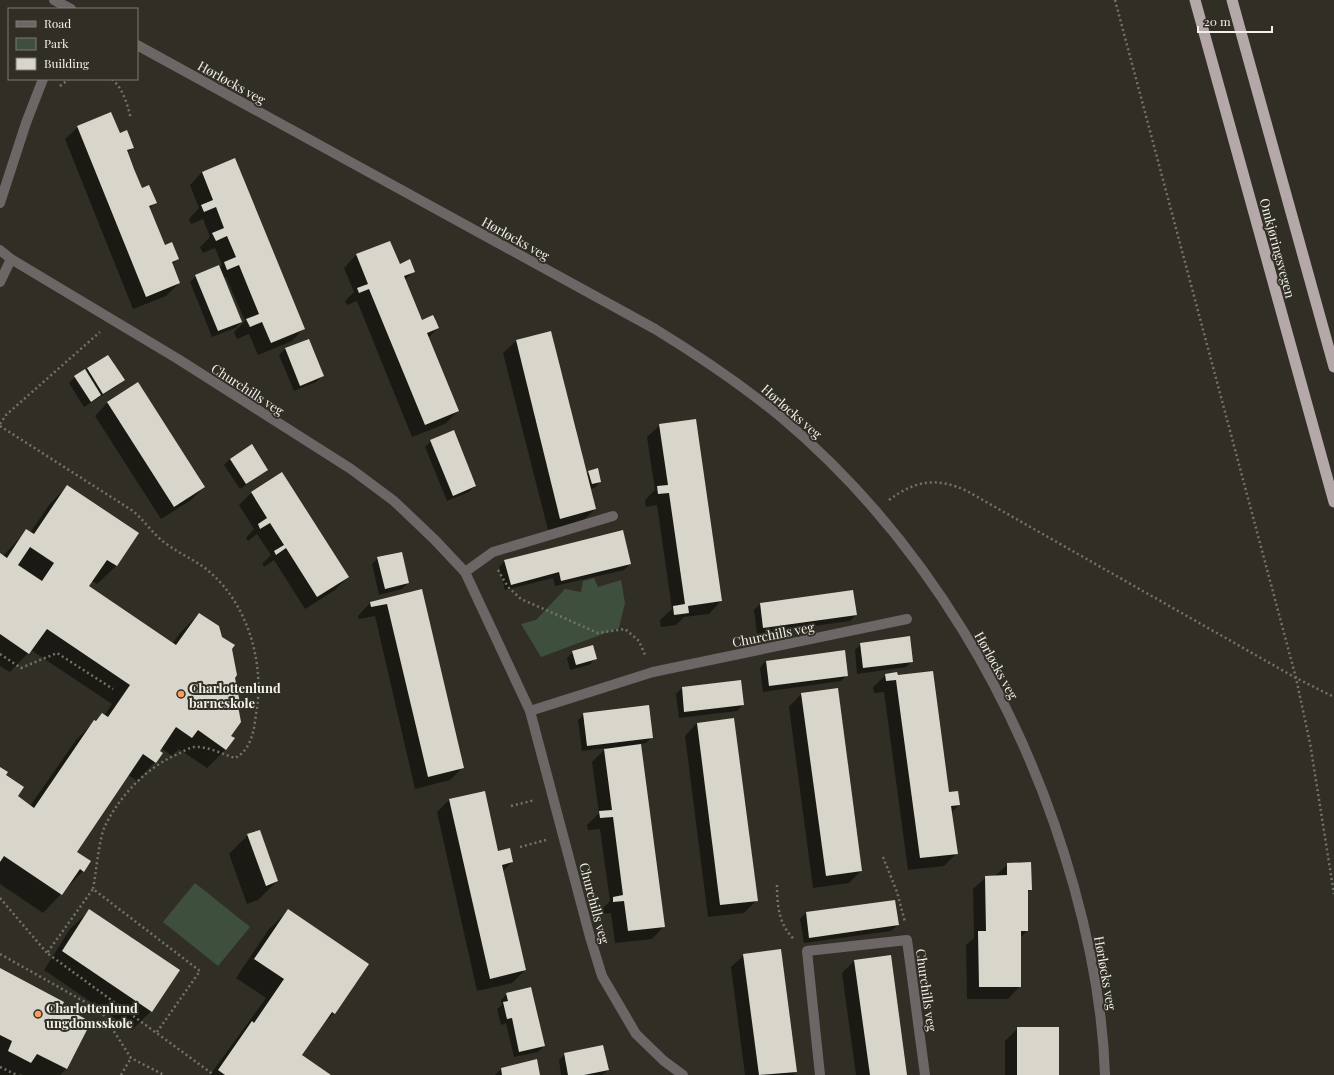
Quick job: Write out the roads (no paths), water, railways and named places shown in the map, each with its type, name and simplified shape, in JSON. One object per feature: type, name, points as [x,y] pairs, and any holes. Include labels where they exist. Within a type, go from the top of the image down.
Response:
[{"type":"highway","name":"Omkjøringsvegen","points":[[1196,0],[1334,502]]},
{"type":"highway","name":"Omkjøringsvegen","points":[[1232,0],[1334,367]]},
{"type":"street","points":[[54,0],[67,8]]},
{"type":"street","name":"Hørløcks veg","points":[[138,46],[662,334],[703,359],[748,391],[783,419],[848,481],[880,517],[922,569],[946,604],[998,692],[1024,744],[1049,805],[1080,911],[1100,1006],[1105,1075]]},
{"type":"street","points":[[0,203],[42,80]]},
{"type":"street","name":"Churchills veg","points":[[0,250],[11,259],[178,359],[351,469],[394,502],[434,539],[465,572],[530,711],[590,937],[602,976],[636,1034],[664,1061],[683,1075]]},
{"type":"street","points":[[0,282],[11,259]]},
{"type":"street","points":[[465,572],[493,552],[613,516]]},
{"type":"street","name":"Churchills veg","points":[[530,711],[652,672],[907,619]]},
{"type":"street","name":"Churchills veg","points":[[820,1075],[807,951],[907,940],[926,1075]]},
{"type":"place","name":"Charlottenlund barneskole","points":[[181,694]]},
{"type":"place","name":"Charlottenlund ungdomsskole","points":[[38,1014]]}]
